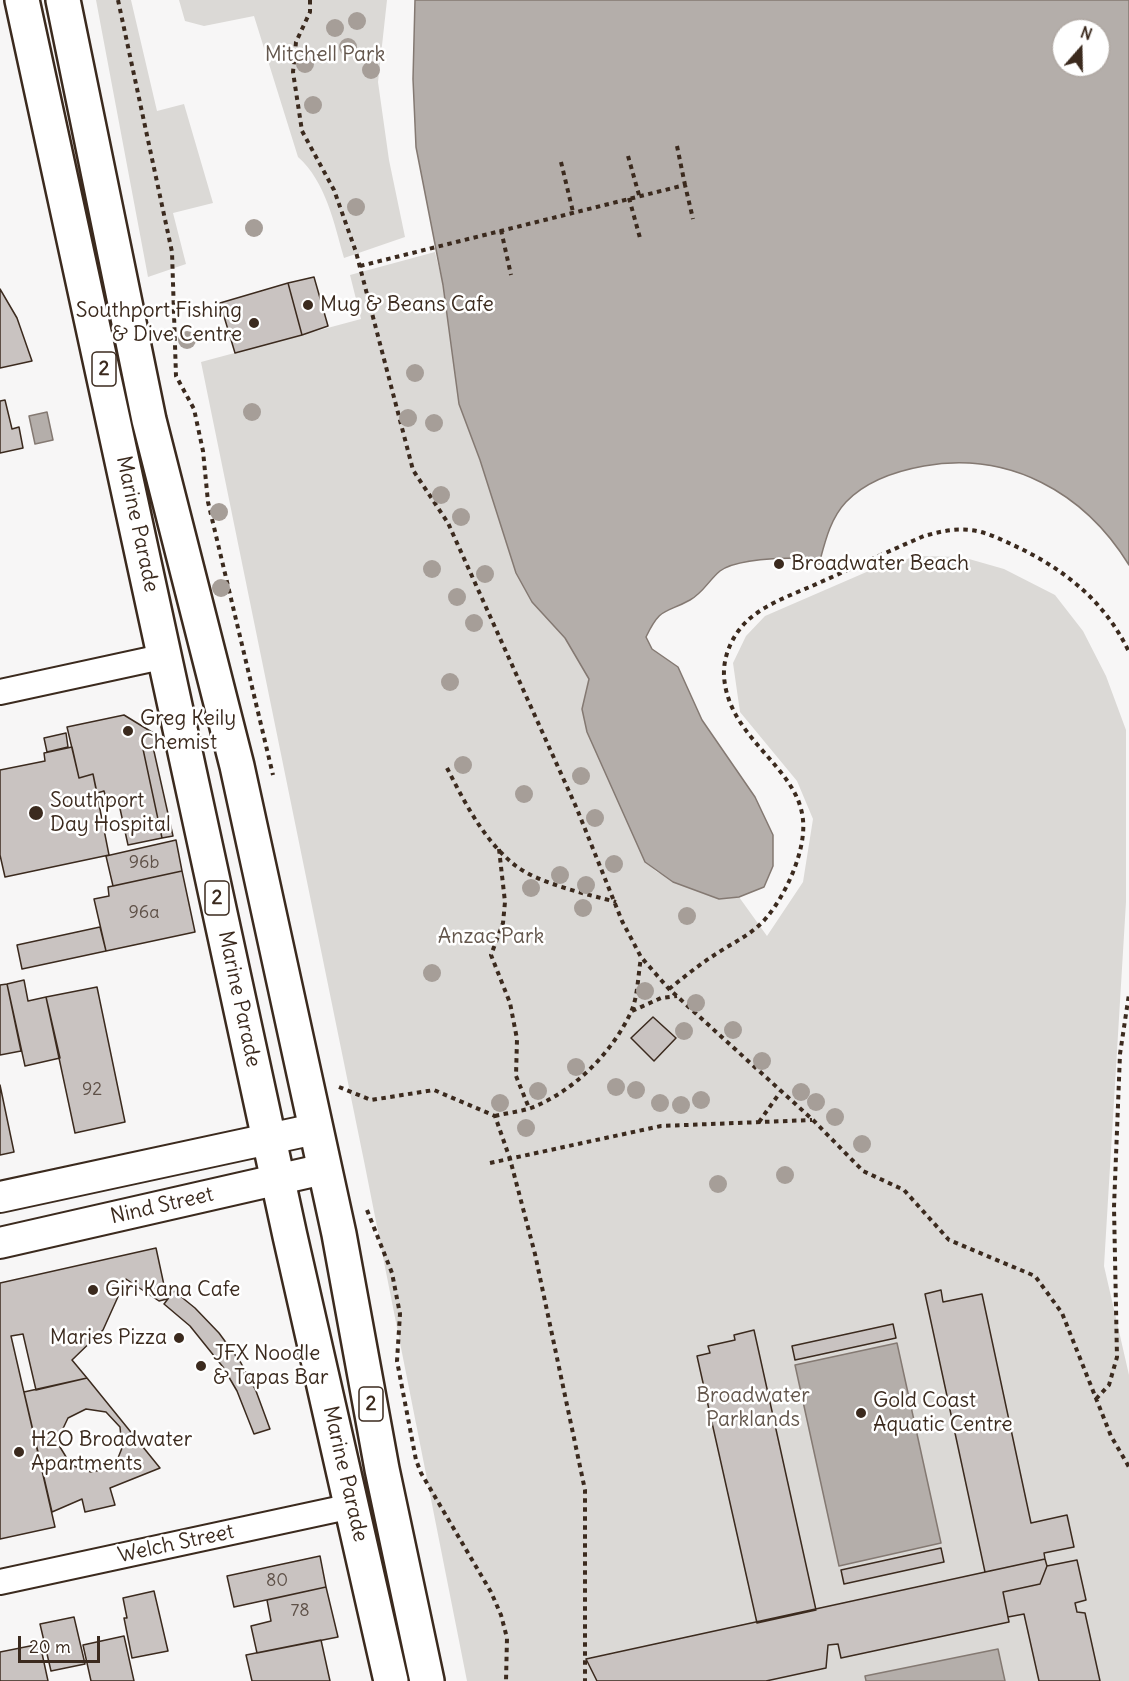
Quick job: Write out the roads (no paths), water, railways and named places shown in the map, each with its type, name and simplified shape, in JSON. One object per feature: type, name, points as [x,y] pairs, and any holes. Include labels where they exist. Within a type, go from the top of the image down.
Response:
[{"type":"highway","name":"Marine Parade","points":[[22,0],[269,1139],[391,1681]]},
{"type":"highway","name":"Marine Parade","points":[[63,0],[149,420],[237,766],[357,1323],[382,1469],[427,1681]]},
{"type":"street","points":[[0,692],[166,656]]},
{"type":"street","name":"Nind Street","points":[[11,1195],[315,1129]]},
{"type":"street","points":[[199,1155],[208,1173],[206,1196]]},
{"type":"street","name":"Nind Street","points":[[0,1244],[324,1169]]},
{"type":"street","points":[[11,1195],[32,1236]]},
{"type":"street","name":"Welch Street","points":[[0,1582],[352,1506]]},
{"type":"place","name":"Mug & Beans Cafe","points":[[308,305]]},
{"type":"place","name":"Southport Fishing & Dive Centre","points":[[254,323]]},
{"type":"place","name":"Broadwater Beach","points":[[779,564]]},
{"type":"place","name":"Greg Keily Chemist","points":[[128,731]]},
{"type":"place","name":"Southport Day Hospital","points":[[36,813]]},
{"type":"place","name":"Giri Kana Cafe","points":[[93,1290]]},
{"type":"place","name":"Maries Pizza","points":[[179,1338]]},
{"type":"place","name":"JFX Noodle & Tapas Bar","points":[[201,1366]]},
{"type":"place","name":"Gold Coast Aquatic Centre","points":[[861,1413]]},
{"type":"place","name":"H2O Broadwater Apartments","points":[[19,1452]]},
{"type":"park label","name":"Mitchell Park","points":[[325,55]]},
{"type":"park label","name":"Anzac Park","points":[[491,937]]},
{"type":"park label","name":"Broadwater Parklands","points":[[753,1408]]}]
